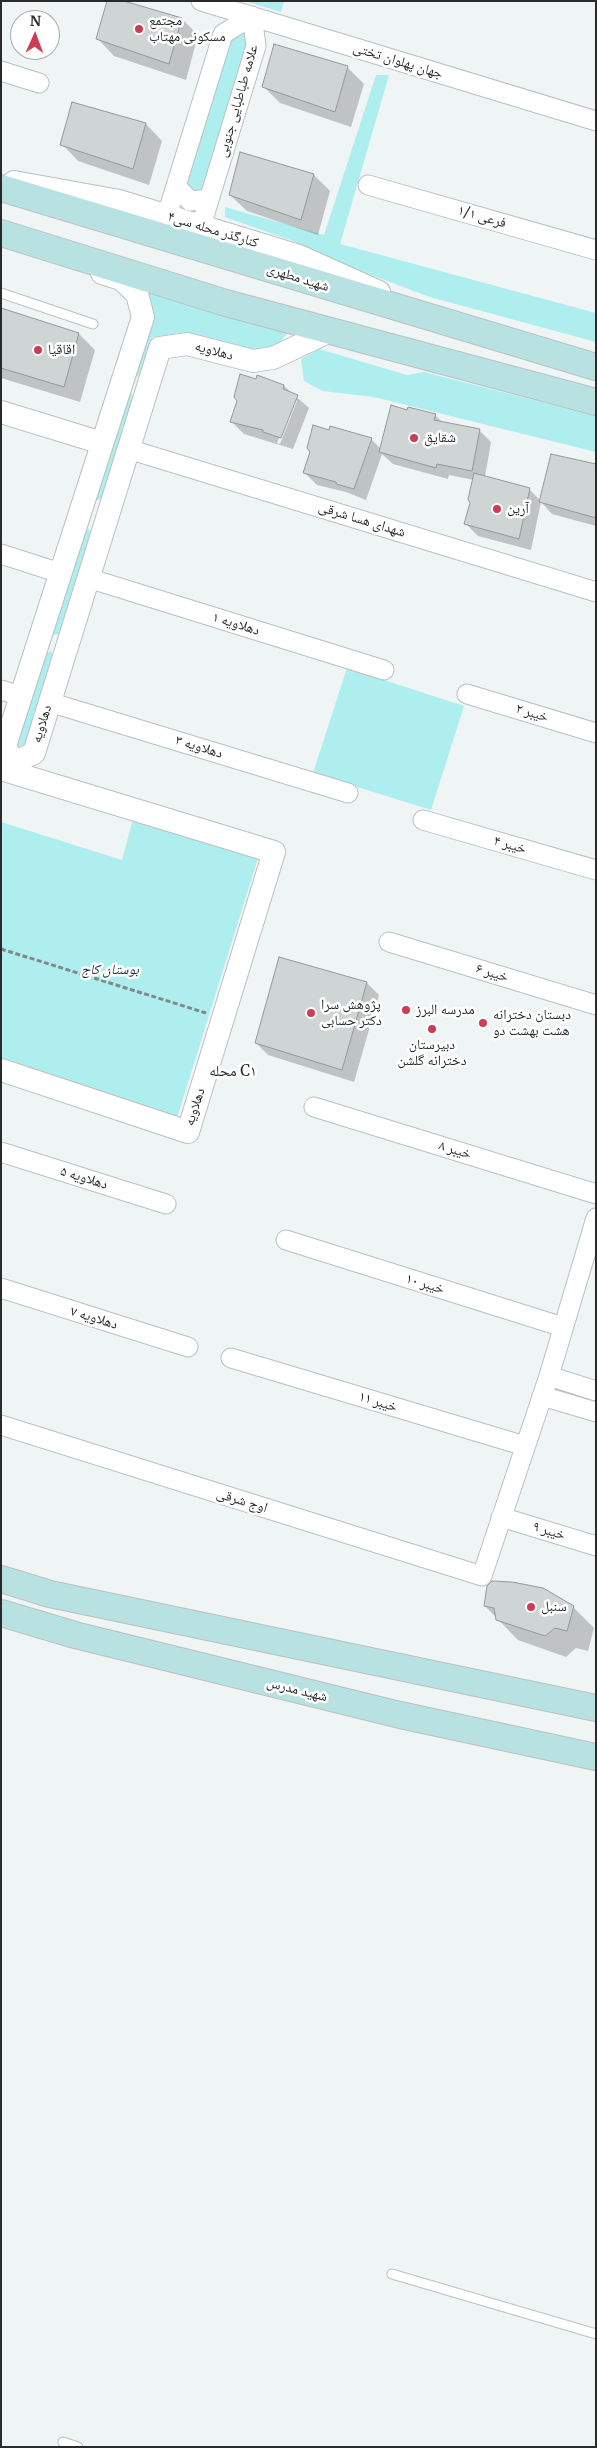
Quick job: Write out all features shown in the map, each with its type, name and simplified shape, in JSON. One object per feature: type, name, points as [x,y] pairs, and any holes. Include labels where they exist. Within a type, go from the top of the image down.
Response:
[{"type":"main road","name":"شهید مطهری","points":[[1,188],[596,367]]},
{"type":"main road","points":[[1,233],[226,303],[596,402]]},
{"type":"main road","points":[[1,1579],[50,1594],[596,1708]]},
{"type":"main road","name":"شهید مدرس","points":[[1,1613],[75,1635],[381,1710],[596,1757]]},
{"type":"street","name":"جهان پهلوان تختی","points":[[201,1],[596,121]]},
{"type":"street","name":"علامه طباطبایی جنوبی","points":[[167,215],[223,34],[252,16],[256,46],[201,226]]},
{"type":"street","points":[[1,71],[39,83]]},
{"type":"street","name":"کنارگذر محله سی۴","points":[[1,179],[119,201],[299,256],[389,297],[414,313]]},
{"type":"street","name":"فرعی ۱/۱","points":[[368,185],[596,250]]},
{"type":"street","points":[[176,186],[190,201],[209,198]]},
{"type":"street","name":"دهلاویه","points":[[1,242],[121,279],[137,294],[143,317],[40,636],[11,693],[5,746],[8,768]]},
{"type":"street","name":"دهلاویه","points":[[8,768],[34,753],[160,348],[187,344],[253,361],[273,358],[330,331]]},
{"type":"street","points":[[122,380],[147,390]]},
{"type":"street","points":[[1,412],[102,443]]},
{"type":"street","name":"شهدای هسا شرقی","points":[[128,449],[596,592]]},
{"type":"street","points":[[82,510],[106,519]]},
{"type":"street","points":[[1,554],[60,573]]},
{"type":"street","name":"دهلاویه ۱","points":[[88,578],[384,670]]},
{"type":"street","points":[[40,636],[67,645]]},
{"type":"street","name":"خیبر ۲","points":[[467,694],[596,733]]},
{"type":"street","name":"دهلاویه ۳","points":[[49,702],[348,792]]},
{"type":"street","name":"دهلاویه","points":[[1,1070],[188,1132],[274,852],[8,768]]},
{"type":"street","name":"خیبر ۴","points":[[423,820],[596,870]]},
{"type":"street","name":"خیبر ۶","points":[[388,942],[596,1005]]},
{"type":"street","name":"خیبر ۸","points":[[314,1107],[596,1194]]},
{"type":"street","name":"دهلاویه ۵","points":[[1,1152],[166,1204]]},
{"type":"street","points":[[502,1517],[549,1376],[596,1218]]},
{"type":"street","name":"خیبر ۱۰","points":[[286,1240],[564,1327]]},
{"type":"street","name":"دهلاویه ۷","points":[[1,1288],[188,1347]]},
{"type":"street","name":"خیبر ۱۱","points":[[231,1358],[526,1446]]},
{"type":"street","points":[[549,1376],[596,1391]]},
{"type":"street","points":[[542,1396],[596,1412]]},
{"type":"street","name":"اوج شرقی","points":[[1,1425],[482,1576],[502,1517]]},
{"type":"street","name":"خیبر ۹","points":[[502,1517],[596,1546]]},
{"type":"lane","points":[[1,292],[93,324]]},
{"type":"lane","points":[[392,2274],[596,2334]]},
{"type":"lane","points":[[63,2442],[78,2447]]},
{"type":"path","points":[[1,948],[223,1018]]},
{"type":"green space","points":[[244,1],[284,1],[281,12]]},
{"type":"green space","points":[[249,27],[251,45],[206,192],[191,195],[183,183],[231,34]]},
{"type":"green space","points":[[376,75],[389,75],[340,244],[596,313],[596,342],[430,297],[334,261],[293,241],[225,217],[225,207],[324,235]]},
{"type":"green space","points":[[142,283],[291,329],[277,346],[257,352],[177,333],[168,339],[153,337],[138,376],[134,378]]},
{"type":"green space","points":[[319,349],[407,375],[424,372],[596,416],[596,452],[374,397],[323,391],[304,381],[301,359]]},
{"type":"green space","points":[[132,394],[135,400],[102,499],[96,500],[124,397]]},
{"type":"green space","points":[[89,529],[92,536],[59,634],[52,635],[81,533]]},
{"type":"green space","points":[[51,651],[54,658],[21,756],[11,750],[43,655]]},
{"type":"green space","points":[[347,668],[464,706],[431,810],[313,773]]},
{"type":"green space","name":"بوستان کاج","points":[[133,819],[258,858],[177,1118],[1,1062],[1,822],[122,860]]},
{"type":"building","name":"مجتمع مسکونی مهتاب","points":[[107,1],[124,1],[182,18],[169,64],[96,39]]},
{"type":"building","points":[[274,44],[348,66],[335,112],[262,87]]},
{"type":"building","points":[[72,102],[146,123],[133,169],[60,145]]},
{"type":"building","points":[[240,152],[314,174],[301,220],[229,195]]},
{"type":"building","name":"اقاقیا","points":[[1,308],[79,333],[64,387],[1,368]]},
{"type":"building","points":[[240,374],[256,379],[257,375],[284,385],[283,389],[298,395],[281,438],[263,432],[263,430],[230,422],[237,401],[234,397]]},
{"type":"building","points":[[391,405],[407,410],[408,407],[436,414],[434,420],[480,429],[472,471],[437,464],[436,468],[379,452]]},
{"type":"building","points":[[313,425],[329,430],[330,426],[372,438],[354,489],[303,473],[310,452],[307,448]]},
{"type":"building","points":[[551,454],[596,464],[596,518],[539,502]]},
{"type":"building","name":"آرین","points":[[474,473],[530,488],[519,539],[464,524],[470,503],[468,499]]},
{"type":"building","name":"پژوهش سرا دکتر حسابی","points":[[279,957],[367,982],[342,1070],[255,1043]]},
{"type":"building","name":"سنبل","points":[[492,1581],[512,1582],[543,1588],[574,1606],[567,1631],[555,1628],[545,1636],[496,1620],[494,1608],[484,1606],[487,1586]]},
{"type":"place","name":"مجتمع مسکونی مهتاب","points":[[139,29]]},
{"type":"place","name":"اقاقیا","points":[[38,350]]},
{"type":"place","name":"شقایق","points":[[414,438]]},
{"type":"place","name":"آرین","points":[[497,509]]},
{"type":"place","name":"مدرسه البرز","points":[[406,1010]]},
{"type":"place","name":"پژوهش سرا دکتر حسابی","points":[[311,1013]]},
{"type":"place","name":"دبستان دخترانه هشت بهشت دو","points":[[483,1023]]},
{"type":"place","name":"دبیرستان دخترانه گلشن","points":[[432,1029]]},
{"type":"place","name":"سنبل","points":[[531,1607]]},
{"type":"district","name":"محله C۱","points":[[233,1072]]}]
